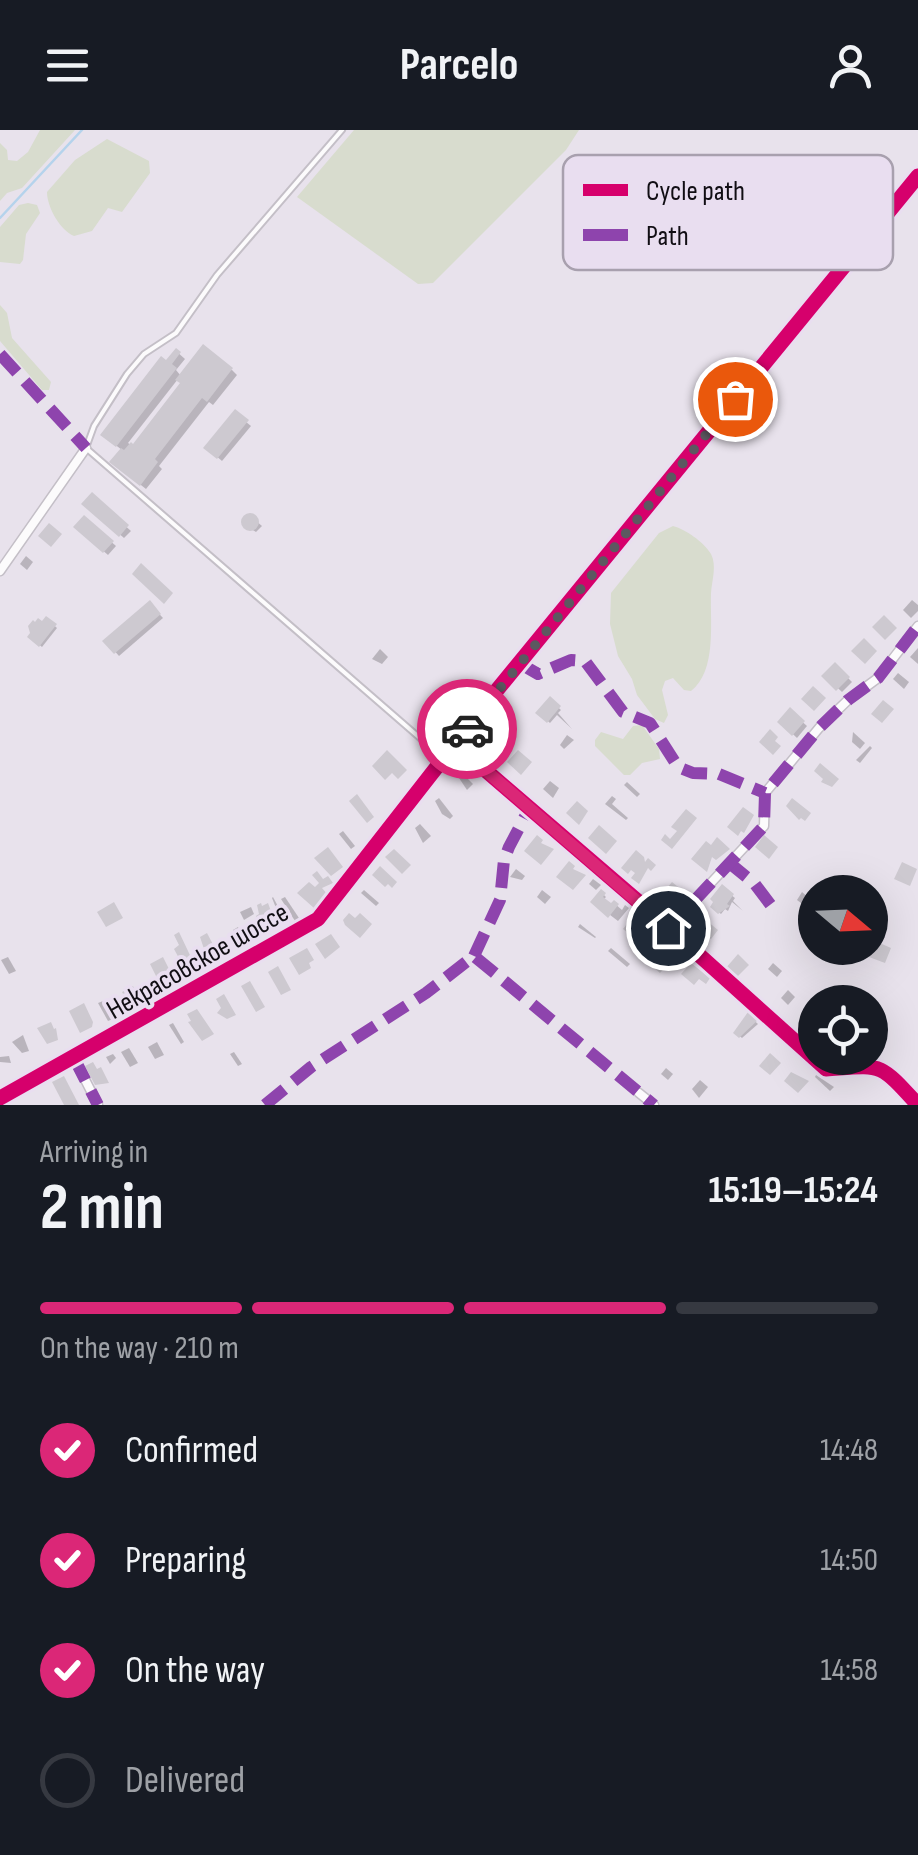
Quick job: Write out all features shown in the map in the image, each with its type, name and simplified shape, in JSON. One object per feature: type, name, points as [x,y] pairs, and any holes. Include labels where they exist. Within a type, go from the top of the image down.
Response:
[{"type":"street","name":"Некрасовское шоссе","points":[[893,207],[918,176]]},
{"type":"street","name":"Некрасовское шоссе","points":[[0,1098],[318,919],[455,744],[841,270]]},
{"type":"street","points":[[0,571],[86,448]]},
{"type":"street","points":[[668,928],[764,826],[766,794],[819,728],[878,678],[918,626]]},
{"type":"street","points":[[455,744],[826,1068],[863,1064],[876,1067],[893,1078],[918,1105]]},
{"type":"street","points":[[74,1058],[98,1105]]},
{"type":"street","points":[[639,1093],[654,1105]]},
{"type":"lane","points":[[342,130],[216,275],[176,333],[144,354],[94,426],[86,448],[444,758]]},
{"type":"shaded area","points":[[40,130],[75,130],[22,188],[7,193],[0,201],[0,143],[7,150],[8,160],[17,161],[28,152]]},
{"type":"shaded area","points":[[354,130],[579,130],[566,150],[433,283],[418,284],[297,197]]},
{"type":"shaded area","points":[[107,139],[149,161],[150,173],[122,212],[108,208],[92,231],[74,236],[55,217],[47,192],[75,160]]},
{"type":"shaded area","points":[[19,205],[37,205],[40,213],[26,234],[23,260],[20,264],[0,262],[0,227]]},
{"type":"shaded area","points":[[0,305],[7,313],[12,338],[51,382],[49,390],[42,390],[0,341]]},
{"type":"shaded area","points":[[673,526],[708,549],[714,568],[705,671],[691,691],[684,690],[673,678],[665,681],[662,690],[668,715],[664,723],[655,719],[637,695],[618,656],[610,624],[611,593],[659,533]]},
{"type":"shaded area","points":[[642,725],[659,749],[660,759],[642,763],[630,775],[624,775],[595,746],[595,740],[601,732],[623,739],[633,726]]},
{"type":"building","points":[[203,344],[233,368],[207,402],[202,398],[155,459],[158,462],[140,486],[109,462],[121,448],[133,444],[180,383],[175,380]]},
{"type":"building","points":[[176,348],[181,352],[172,364],[177,368],[116,447],[100,435],[161,356],[166,360]]},
{"type":"building","points":[[235,409],[249,420],[217,459],[203,448]]},
{"type":"building","points":[[92,492],[129,525],[119,537],[81,504]]},
{"type":"building","points":[[250,513],[259,522],[250,531],[241,522]]},
{"type":"building","points":[[84,515],[114,541],[103,553],[73,527]]},
{"type":"building","points":[[49,523],[62,534],[51,547],[38,536]]},
{"type":"building","points":[[141,563],[173,593],[164,604],[132,574]]},
{"type":"building","points":[[150,600],[161,614],[114,654],[102,641]]},
{"type":"building","points":[[884,615],[897,628],[885,640],[872,627]]},
{"type":"building","points":[[46,616],[57,624],[39,647],[27,637],[28,626]]},
{"type":"building","points":[[864,638],[877,651],[865,664],[851,651]]},
{"type":"building","points":[[835,662],[850,677],[836,691],[821,676]]},
{"type":"building","points":[[813,686],[826,698],[814,711],[801,699]]},
{"type":"building","points":[[550,696],[561,706],[547,723],[535,713]]},
{"type":"building","points":[[883,700],[894,709],[882,723],[871,714]]},
{"type":"building","points":[[790,707],[805,721],[792,736],[777,722]]},
{"type":"building","points":[[770,729],[781,746],[773,755],[759,742]]},
{"type":"building","points":[[387,750],[407,770],[398,779],[392,773],[385,780],[372,766]]},
{"type":"building","points":[[518,750],[532,762],[521,775],[507,762]]},
{"type":"building","points":[[820,763],[839,779],[832,787],[821,782],[823,779],[814,771]]},
{"type":"building","points":[[357,794],[374,817],[367,823],[349,801]]},
{"type":"building","points":[[792,798],[811,813],[805,821],[786,806]]},
{"type":"building","points":[[577,801],[588,811],[579,825],[566,813]]},
{"type":"building","points":[[743,807],[754,815],[738,836],[727,827]]},
{"type":"building","points":[[686,809],[697,818],[672,849],[661,840],[665,834],[670,839],[677,831],[671,827]]},
{"type":"building","points":[[599,825],[617,841],[606,854],[588,838]]},
{"type":"building","points":[[537,835],[543,840],[541,843],[554,849],[541,865],[524,851]]},
{"type":"building","points":[[764,835],[778,847],[769,859],[755,847]]},
{"type":"building","points":[[717,837],[730,849],[716,860],[712,857],[707,872],[691,859],[706,841],[711,845]]},
{"type":"building","points":[[328,847],[343,867],[331,876],[314,858]]},
{"type":"building","points":[[394,849],[411,865],[402,874],[385,857]]},
{"type":"building","points":[[636,850],[645,862],[648,858],[656,865],[651,871],[648,868],[639,884],[631,878],[635,873],[631,870],[628,874],[621,868]]},
{"type":"building","points":[[569,861],[575,866],[573,869],[586,875],[573,890],[556,877]]},
{"type":"building","points":[[902,862],[917,869],[910,886],[894,879]]},
{"type":"building","points":[[380,866],[397,882],[392,888],[372,875]]},
{"type":"building","points":[[317,871],[333,883],[322,888],[328,895],[314,908],[297,893],[309,882],[315,887],[319,883],[312,875]]},
{"type":"building","points":[[672,882],[688,895],[683,901],[679,898],[673,912],[658,899]]},
{"type":"building","points":[[722,884],[734,894],[727,904],[730,906],[718,914],[710,907],[710,899]]},
{"type":"building","points":[[601,889],[606,893],[603,897],[619,904],[608,918],[590,902]]},
{"type":"building","points":[[114,902],[123,918],[106,927],[97,912]]},
{"type":"building","points":[[268,903],[277,928],[267,932],[256,916],[257,905]]},
{"type":"building","points":[[349,913],[355,918],[360,913],[372,924],[360,938],[345,925],[343,920]]},
{"type":"building","points":[[633,916],[652,932],[642,944],[623,929]]},
{"type":"building","points":[[702,917],[718,930],[711,939],[695,930]]},
{"type":"building","points":[[179,932],[197,970],[188,975],[174,949],[179,945],[174,935]]},
{"type":"building","points":[[207,933],[219,956],[208,961],[200,937]]},
{"type":"building","points":[[331,934],[340,947],[325,959],[315,944]]},
{"type":"building","points":[[667,946],[677,954],[660,973],[651,965]]},
{"type":"building","points":[[307,948],[314,960],[309,963],[311,968],[299,975],[289,958]]},
{"type":"building","points":[[738,954],[749,965],[736,978],[725,969]]},
{"type":"building","points":[[163,957],[175,981],[162,988],[150,964]]},
{"type":"building","points":[[691,963],[710,978],[706,984],[699,979],[694,985],[681,974]]},
{"type":"building","points":[[278,966],[291,990],[281,995],[268,972]]},
{"type":"building","points":[[250,981],[265,1007],[256,1012],[241,986]]},
{"type":"building","points":[[133,986],[135,990],[142,986],[147,998],[130,1007],[122,992]]},
{"type":"building","points":[[224,994],[236,1015],[227,1019],[217,1013],[221,1008],[216,999]]},
{"type":"building","points":[[84,1003],[93,1022],[92,1027],[80,1033],[69,1011]]},
{"type":"building","points":[[197,1009],[214,1034],[202,1041],[188,1022],[191,1021],[187,1014]]},
{"type":"building","points":[[748,1012],[758,1020],[739,1038],[733,1033]]},
{"type":"building","points":[[51,1022],[58,1040],[47,1044],[37,1028]]},
{"type":"building","points":[[770,1053],[781,1063],[770,1075],[759,1066]]},
{"type":"building","points":[[93,1062],[97,1069],[101,1067],[109,1083],[95,1085],[85,1066]]},
{"type":"building","points":[[791,1072],[809,1081],[798,1093],[784,1081]]},
{"type":"building","points":[[64,1076],[79,1105],[64,1105],[52,1082]]},
{"type":"waterway","points":[[0,218],[82,130]]},
{"type":"marked path","points":[[0,354],[86,448]]},
{"type":"marked path","points":[[669,928],[764,826],[765,793],[819,728],[878,678],[918,626]]},
{"type":"marked path","points":[[519,663],[538,674],[571,660],[585,661],[623,712],[650,723],[678,767],[693,773],[719,774],[765,793]]},
{"type":"marked path","points":[[474,956],[500,900],[504,860],[530,807]]},
{"type":"marked path","points":[[727,861],[754,883],[773,908]]},
{"type":"marked path","points":[[265,1105],[311,1067],[426,993],[474,956],[654,1105]]},
{"type":"marked path","points":[[74,1058],[98,1105]]},
{"type":"cycle path","points":[[893,207],[918,176]]},
{"type":"cycle path","points":[[0,1098],[318,919],[497,690],[841,270]]},
{"type":"cycle path","points":[[455,744],[826,1069],[878,1069],[895,1080],[918,1105]]},
{"type":"way so far","points":[[467,729],[735,399]]},
{"type":"route","points":[[467,729],[455,744],[668,928]]}]
